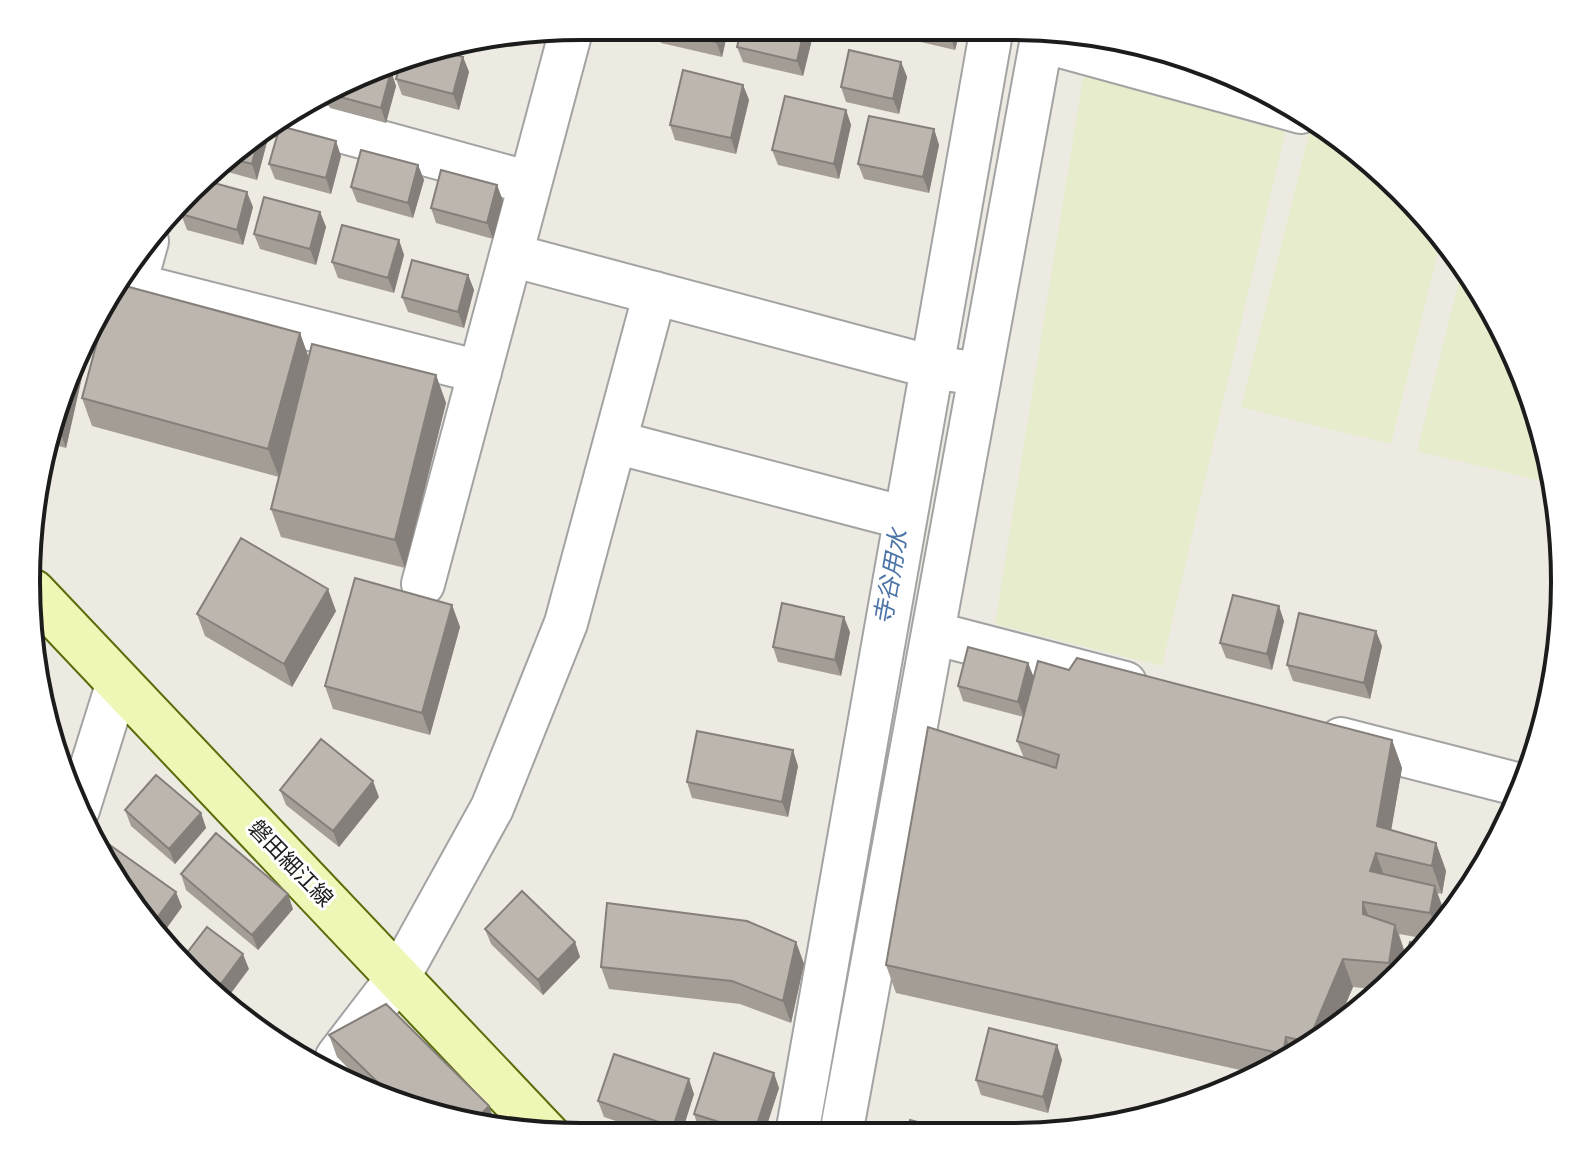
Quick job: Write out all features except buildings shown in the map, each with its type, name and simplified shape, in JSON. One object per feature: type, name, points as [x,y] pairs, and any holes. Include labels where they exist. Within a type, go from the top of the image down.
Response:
[{"type":"main road","name":"磐田細江線","points":[[41,600],[534,1121]]},
{"type":"street","points":[[423,584],[568,40]]},
{"type":"street","points":[[799,1123],[990,40]]},
{"type":"street","points":[[843,1123],[1042,41]]},
{"type":"street","points":[[1079,45],[1250,97]]},
{"type":"street","points":[[300,120],[530,183]]},
{"type":"street","points":[[511,255],[934,367],[979,374]]},
{"type":"street","points":[[129,284],[480,372]]},
{"type":"street","points":[[336,1064],[337,1057],[399,976],[492,808],[566,623],[655,293]]},
{"type":"street","points":[[615,442],[905,518]]},
{"type":"street","points":[[933,633],[1160,692]]},
{"type":"street","points":[[83,794],[118,682]]},
{"type":"street","points":[[1312,731],[1512,783]]},
{"type":"green space","points":[[1088,46],[1150,58],[1217,81],[1288,118],[1162,666],[995,624]]},
{"type":"green space","points":[[1310,131],[1367,174],[1417,224],[1438,251],[1391,444],[1241,407]]},
{"type":"green space","points":[[1459,280],[1510,374],[1533,441],[1542,481],[1417,451]]},
{"type":"water label","name":"寺谷用水","points":[[891,577]]}]
